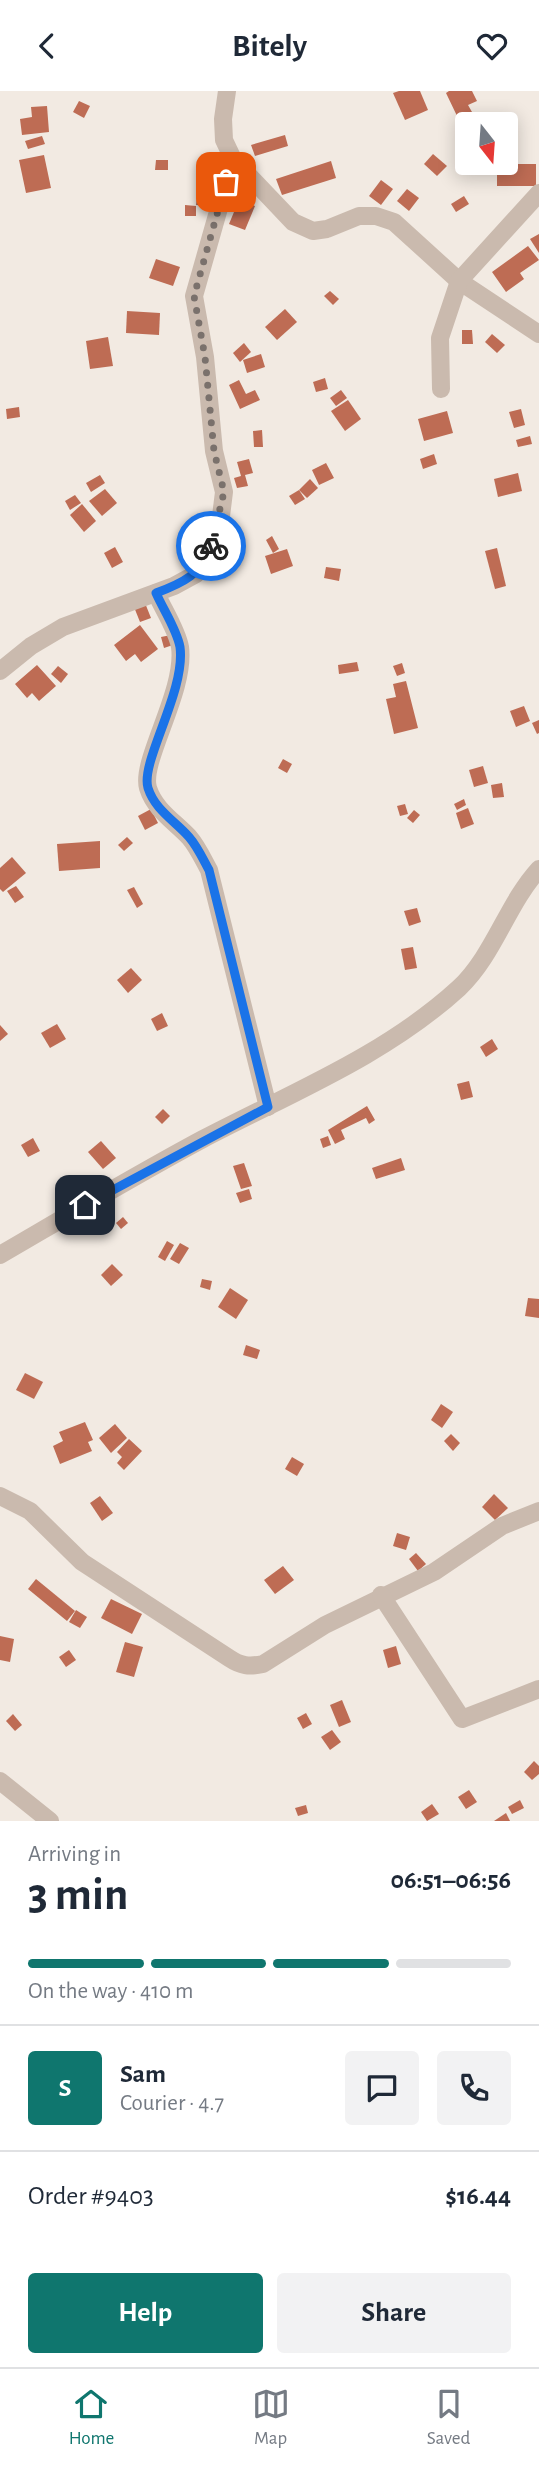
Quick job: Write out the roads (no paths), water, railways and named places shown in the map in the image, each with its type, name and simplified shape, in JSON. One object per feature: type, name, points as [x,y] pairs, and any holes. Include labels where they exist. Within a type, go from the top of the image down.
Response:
[{"type":"street","points":[[228,91],[223,119],[223,140],[233,159],[293,222],[313,231],[359,216],[376,216],[394,222],[459,281],[539,334]]},
{"type":"street","points":[[0,671],[31,646],[63,627],[156,593],[185,580],[201,569],[220,516],[224,492],[214,451],[205,357],[194,296],[233,159]]},
{"type":"street","points":[[441,389],[440,338],[459,281],[539,193]]},
{"type":"street","points":[[156,593],[180,645],[180,668],[168,716],[150,762],[147,785],[155,805],[191,839],[209,870],[268,1107]]},
{"type":"street","points":[[0,1255],[179,1153],[408,1030],[460,986],[483,958],[528,881],[539,869]]},
{"type":"street","points":[[0,1496],[30,1511],[82,1562],[240,1665],[263,1664],[381,1595],[434,1572],[502,1526],[539,1511]]},
{"type":"street","points":[[381,1595],[462,1719],[539,1689]]},
{"type":"street","points":[[0,1781],[50,1821]]}]
